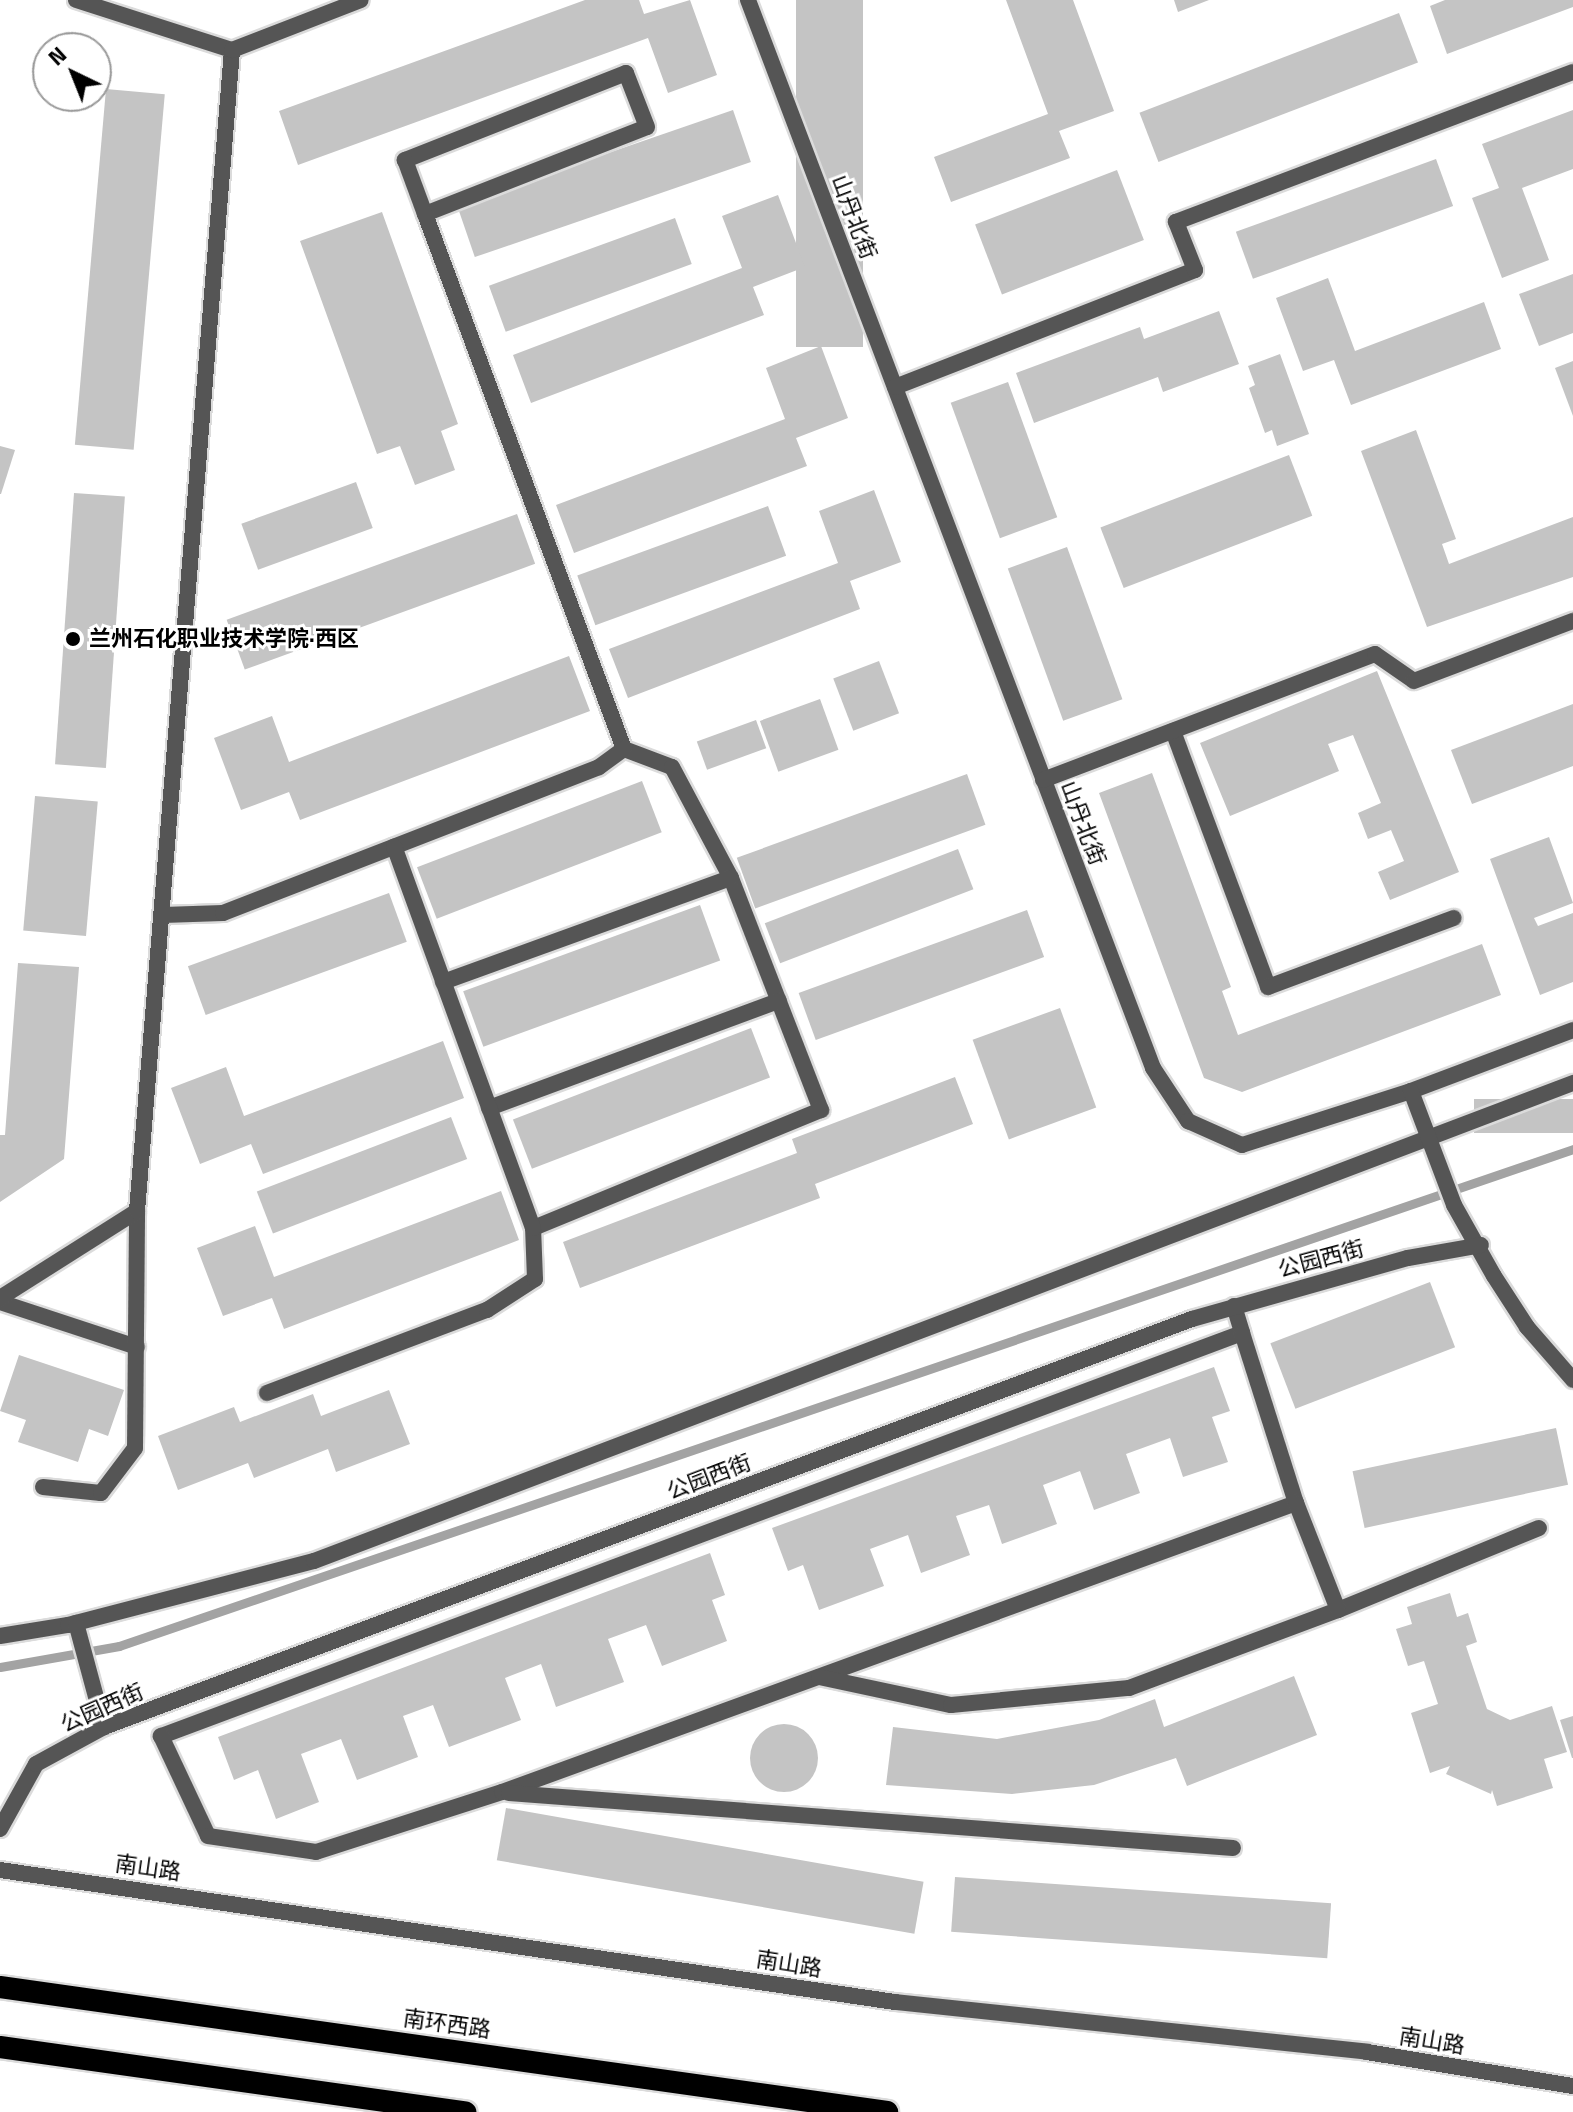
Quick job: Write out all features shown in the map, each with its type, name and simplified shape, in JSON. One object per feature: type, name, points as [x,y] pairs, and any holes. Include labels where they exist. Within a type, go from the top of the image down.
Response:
[{"type":"highway","name":"南环西路","points":[[0,1987],[887,2112]]},
{"type":"highway","points":[[0,2047],[465,2112]]},
{"type":"street","points":[[76,0],[232,50],[361,0]]},
{"type":"street","name":"山丹北街","points":[[748,0],[1153,1068],[1188,1121],[1242,1145],[1411,1091]]},
{"type":"street","points":[[43,1487],[101,1493],[118,1477],[135,1448],[137,1211],[232,50]]},
{"type":"street","points":[[895,387],[1195,270],[1176,222],[1573,72]]},
{"type":"street","points":[[425,214],[647,127],[626,73],[405,160],[425,214],[624,749],[672,767],[731,878],[821,1110],[533,1228]]},
{"type":"street","points":[[1043,780],[1375,654],[1414,681],[1573,621]]},
{"type":"street","points":[[1173,731],[1268,987],[1454,918]]},
{"type":"street","points":[[163,915],[223,913],[599,767],[624,749]]},
{"type":"street","points":[[267,1393],[487,1310],[535,1279],[533,1228],[394,847]]},
{"type":"street","points":[[443,982],[731,878]]},
{"type":"street","points":[[489,1108],[779,1001]]},
{"type":"street","points":[[1573,1030],[1411,1091],[1435,1146],[1454,1205],[1481,1245],[1527,1327],[1573,1380]]},
{"type":"street","points":[[0,1636],[76,1623],[314,1561],[1435,1146],[1573,1083]]},
{"type":"street","points":[[0,1300],[137,1211]]},
{"type":"street","name":"公园西街","points":[[0,1829],[36,1764],[104,1727],[1234,1306],[1408,1258],[1481,1245]]},
{"type":"street","points":[[0,1300],[137,1347]]},
{"type":"street","points":[[1234,1306],[1296,1503],[1338,1610]]},
{"type":"street","points":[[1242,1333],[161,1736],[208,1836],[316,1852],[502,1792],[1296,1503]]},
{"type":"street","points":[[817,1677],[951,1705],[1129,1688],[1338,1610],[1539,1528]]},
{"type":"street","points":[[76,1623],[104,1727]]},
{"type":"street","points":[[502,1792],[1233,1848]]},
{"type":"street","name":"南山路","points":[[0,1870],[895,2002],[1367,2052],[1573,2086]]},
{"type":"building","points":[[585,0],[639,0],[644,14],[690,0],[717,75],[668,93],[648,38],[298,165],[279,111]]},
{"type":"building","points":[[796,0],[863,0],[863,347],[796,347]]},
{"type":"building","points":[[1006,0],[1073,0],[1114,111],[1059,131],[1070,158],[951,202],[934,157],[1048,114]]},
{"type":"building","points":[[1174,0],[1209,0],[1178,12]]},
{"type":"building","points":[[1445,0],[1573,0],[1573,7],[1447,54],[1430,6]]},
{"type":"building","points":[[1399,13],[1418,62],[1158,162],[1139,113]]},
{"type":"building","points":[[112,90],[165,94],[134,450],[75,445],[104,112],[112,112]]},
{"type":"building","points":[[733,110],[751,162],[475,257],[457,205]]},
{"type":"building","points":[[1573,110],[1573,169],[1522,188],[1549,260],[1502,278],[1472,198],[1499,188],[1482,144]]},
{"type":"building","points":[[1436,159],[1453,206],[1253,279],[1236,232]]},
{"type":"building","points":[[1117,170],[1144,240],[1002,294],[975,224]]},
{"type":"building","points":[[778,195],[805,267],[753,287],[764,315],[531,403],[513,355],[742,268],[722,216]]},
{"type":"building","points":[[382,212],[458,424],[441,431],[455,470],[415,485],[400,446],[377,454],[300,241]]},
{"type":"building","points":[[675,218],[692,264],[506,332],[489,286]]},
{"type":"building","points":[[1573,274],[1573,333],[1539,346],[1519,294]]},
{"type":"building","points":[[1328,278],[1355,351],[1484,302],[1501,349],[1351,405],[1334,360],[1303,371],[1276,298]]},
{"type":"building","points":[[1219,311],[1239,364],[1163,392],[1158,377],[1034,423],[1016,373],[1140,327],[1144,339]]},
{"type":"building","points":[[821,346],[848,418],[796,438],[807,466],[574,553],[556,505],[785,419],[766,368]]},
{"type":"building","points":[[1280,354],[1309,434],[1277,446],[1272,430],[1265,433],[1249,388],[1255,385],[1248,366]]},
{"type":"building","points":[[1573,361],[1573,416],[1555,368]]},
{"type":"building","points":[[1008,382],[1057,517],[1000,538],[951,403]]},
{"type":"building","points":[[1416,430],[1456,539],[1442,544],[1449,564],[1573,517],[1573,577],[1427,627],[1361,451]]},
{"type":"building","points":[[0,446],[15,450],[1,494],[0,494]]},
{"type":"building","points":[[1289,455],[1312,516],[1124,588],[1100,527]]},
{"type":"building","points":[[356,482],[373,528],[258,570],[241,524]]},
{"type":"building","points":[[874,490],[901,562],[850,581],[860,609],[628,698],[609,649],[838,563],[819,511]]},
{"type":"building","points":[[74,493],[125,497],[106,768],[55,764]]},
{"type":"building","points":[[768,506],[786,556],[595,625],[577,575]]},
{"type":"building","points":[[517,514],[535,564],[245,669],[227,620]]},
{"type":"building","points":[[1067,547],[1122,699],[1063,721],[1008,569]]},
{"type":"building","points":[[569,656],[590,711],[300,820],[289,792],[241,810],[214,738],[272,716],[289,762]]},
{"type":"building","points":[[879,661],[899,713],[853,731],[833,679]]},
{"type":"building","points":[[1377,671],[1459,872],[1390,900],[1378,872],[1404,861],[1391,830],[1368,839],[1358,813],[1381,803],[1353,735],[1328,744],[1339,771],[1230,816],[1200,743]]},
{"type":"building","points":[[820,699],[838,750],[778,772],[760,721]]},
{"type":"building","points":[[1573,704],[1573,766],[1472,804],[1451,750]]},
{"type":"building","points":[[756,720],[766,748],[707,770],[697,742]]},
{"type":"building","points":[[1152,773],[1231,987],[1222,991],[1238,1035],[1482,944],[1501,995],[1242,1092],[1204,1078],[1099,793]]},
{"type":"building","points":[[967,774],[985,825],[755,909],[737,858]]},
{"type":"building","points":[[642,781],[662,832],[437,919],[417,867]]},
{"type":"building","points":[[35,796],[98,801],[86,936],[23,930]]},
{"type":"building","points":[[1549,837],[1573,903],[1534,918],[1538,926],[1573,913],[1573,982],[1540,995],[1490,859]]},
{"type":"building","points":[[958,849],[973,889],[780,963],[765,923]]},
{"type":"building","points":[[389,893],[407,942],[206,1015],[188,966]]},
{"type":"building","points":[[700,905],[720,960],[483,1047],[463,991]]},
{"type":"building","points":[[1027,910],[1044,957],[816,1040],[799,993]]},
{"type":"building","points":[[18,963],[79,967],[64,1159],[0,1202],[0,1135],[5,1135]]},
{"type":"building","points":[[1060,1008],[1096,1108],[1009,1139],[973,1040]]},
{"type":"building","points":[[751,1028],[770,1077],[532,1169],[513,1119]]},
{"type":"building","points":[[443,1041],[464,1098],[263,1174],[251,1144],[200,1164],[171,1088],[226,1067],[244,1116]]},
{"type":"building","points":[[955,1077],[973,1124],[815,1184],[820,1198],[580,1288],[563,1242],[797,1153],[792,1139]]},
{"type":"building","points":[[1474,1099],[1573,1099],[1573,1133],[1474,1133]]},
{"type":"building","points":[[451,1117],[467,1159],[273,1234],[257,1192]]},
{"type":"building","points":[[501,1191],[519,1240],[284,1329],[272,1298],[223,1316],[197,1248],[255,1226],[274,1277]]},
{"type":"building","points":[[1430,1282],[1455,1347],[1295,1409],[1270,1343]]},
{"type":"building","points":[[19,1355],[124,1390],[108,1436],[89,1429],[78,1462],[18,1442],[26,1420],[0,1411]]},
{"type":"building","points":[[1214,1367],[1230,1411],[1212,1417],[1228,1462],[1183,1477],[1170,1438],[1126,1454],[1140,1493],[1094,1510],[1080,1471],[1043,1485],[1057,1524],[1002,1544],[989,1505],[956,1516],[970,1555],[921,1573],[908,1535],[870,1549],[884,1586],[819,1610],[803,1565],[788,1571],[772,1528]]},
{"type":"building","points":[[389,1390],[410,1444],[336,1472],[328,1449],[254,1478],[248,1463],[178,1490],[158,1436],[234,1407],[240,1422],[313,1394],[321,1416]]},
{"type":"building","points":[[1556,1428],[1568,1485],[1365,1528],[1353,1471]]},
{"type":"building","points":[[710,1553],[725,1595],[712,1600],[727,1641],[662,1666],[646,1625],[608,1639],[624,1682],[556,1707],[541,1664],[505,1678],[521,1720],[449,1747],[433,1705],[403,1716],[418,1757],[357,1780],[341,1739],[301,1754],[319,1802],[276,1819],[258,1770],[234,1780],[218,1737]]},
{"type":"building","points":[[1450,1593],[1457,1617],[1468,1613],[1477,1642],[1466,1646],[1487,1709],[1510,1720],[1552,1706],[1567,1752],[1544,1759],[1553,1788],[1497,1806],[1492,1790],[1491,1794],[1446,1774],[1450,1766],[1430,1773],[1411,1713],[1438,1704],[1424,1661],[1408,1666],[1396,1629],[1412,1624],[1407,1607]]},
{"type":"building","points":[[1294,1676],[1317,1735],[1187,1786],[1176,1758],[1094,1785],[1012,1794],[886,1785],[893,1727],[997,1739],[1099,1720],[1155,1699],[1164,1727]]},
{"type":"building","points":[[1573,1716],[1573,1758],[1572,1758],[1560,1720]]},
{"type":"building","points":[[791,1724],[812,1739],[818,1758],[816,1771],[808,1782],[791,1792],[777,1792],[760,1782],[752,1771],[750,1751],[760,1734],[771,1726]]},
{"type":"building","points":[[506,1808],[924,1882],[914,1934],[497,1860]]},
{"type":"building","points":[[955,1877],[1331,1903],[1327,1958],[951,1932]]},
{"type":"waterway","points":[[0,1667],[119,1646],[1573,1149]]},
{"type":"place","name":"兰州石化职业技术学院·西区","points":[[73,639]]}]
